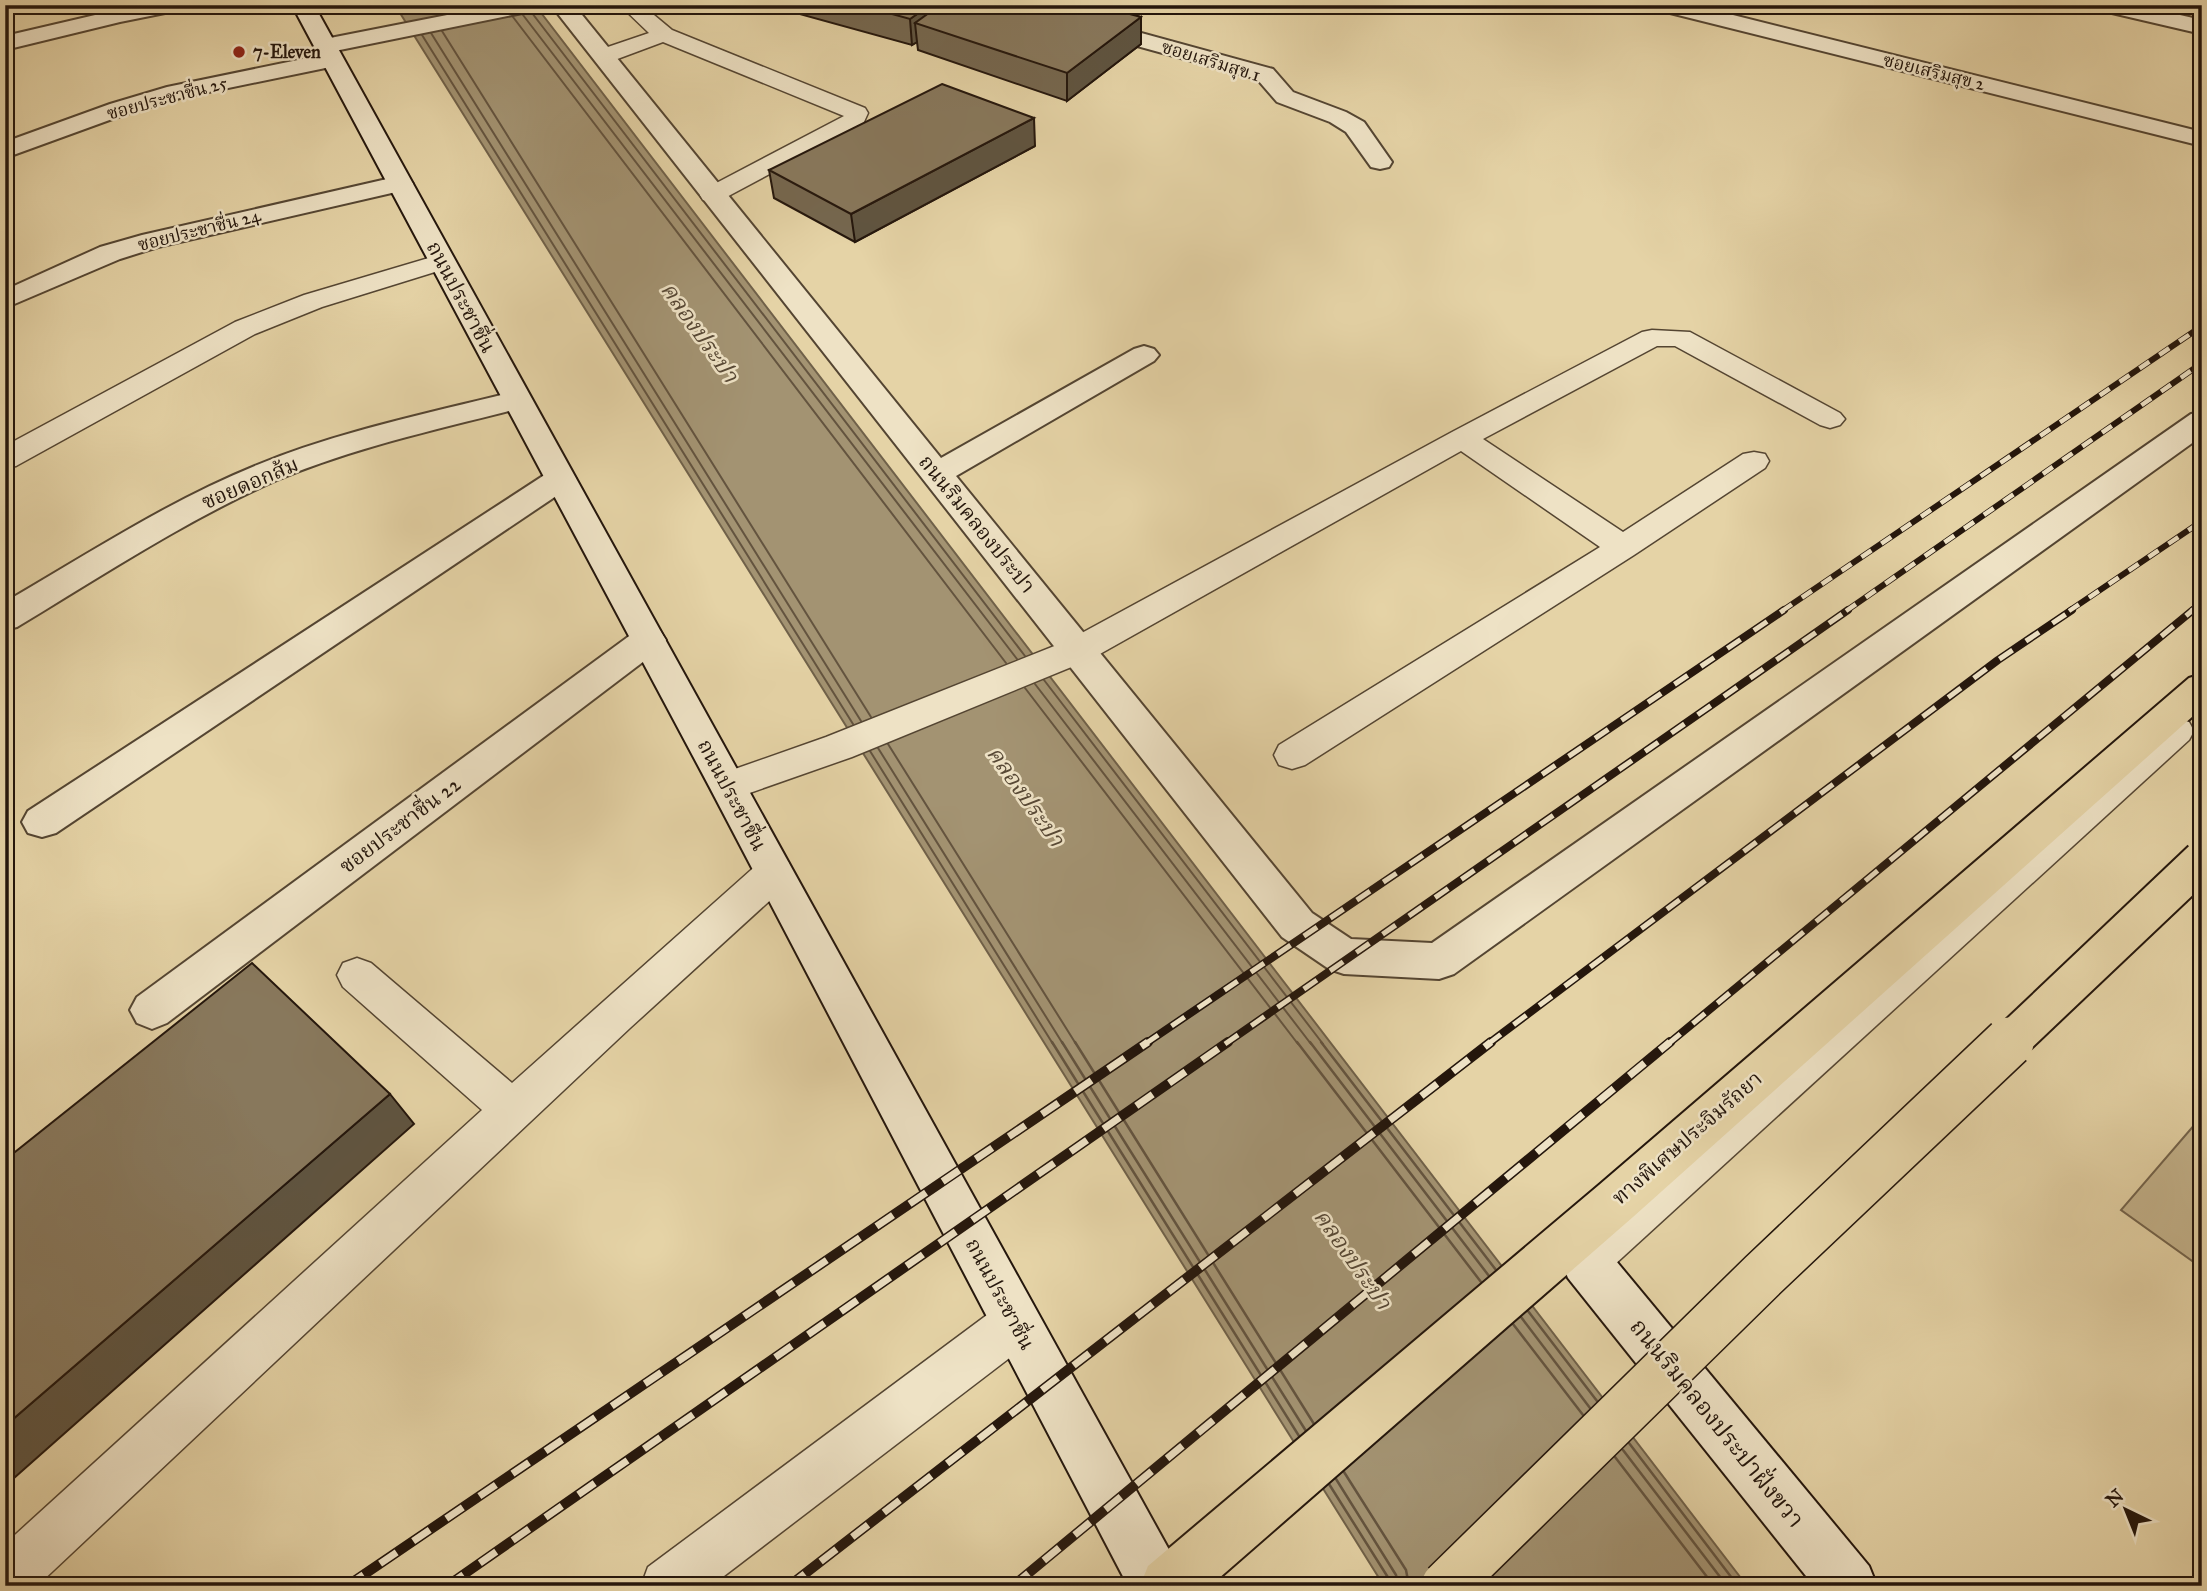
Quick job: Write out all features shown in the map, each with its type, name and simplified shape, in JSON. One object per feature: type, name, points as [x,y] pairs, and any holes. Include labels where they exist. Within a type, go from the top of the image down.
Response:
[{"type":"highway","name":"ทางพิเศษประจิมรัถยา","points":[[1168,1586],[1616,1201],[2202,687]]},
{"type":"highway","points":[[1446,1586],[1763,1275],[2202,860]]},
{"type":"street","points":[[5,43],[120,15],[175,5]]},
{"type":"street","name":"ถนนประชาชื่น","points":[[303,5],[728,786],[1158,1586]]},
{"type":"street","name":"ซอยประชาชื่น 25","points":[[5,151],[118,109],[175,92],[404,31],[532,5]]},
{"type":"street","name":"ถนนริมคลองประปา","points":[[562,5],[1080,650],[1297,925],[1344,956],[1439,961],[2202,421]]},
{"type":"street","name":"ซอยเสริมสุข 1","points":[[1014,5],[1265,74],[1285,97],[1338,117],[1355,127],[1380,162]]},
{"type":"street","name":"ซอยเสริมสุข 2","points":[[1666,5],[2202,139]]},
{"type":"street","points":[[2107,5],[2202,27]]},
{"type":"street","name":"ซอยประชาชื่น 24","points":[[5,300],[110,253],[151,241],[400,184]]},
{"type":"street","points":[[936,474],[1144,355]]},
{"type":"street","name":"ซอยดอกส้ม","points":[[5,618],[209,498],[269,471],[328,450],[517,400]]},
{"type":"street","points":[[42,822],[560,478]]},
{"type":"street","name":"ซอยประชาชื่น 22","points":[[152,1010],[648,640]]},
{"type":"street","name":"ถนนริมคลองประปาฝั่งขวา","points":[[1585,1261],[1849,1586]]},
{"type":"lane","points":[[634,9],[664,35],[857,113],[855,119],[712,195]]},
{"type":"lane","points":[[604,56],[664,35]]},
{"type":"lane","points":[[5,459],[245,328],[313,301],[442,262]]},
{"type":"lane","points":[[728,786],[839,747],[1080,650],[1462,438],[1652,338],[1680,338],[1830,419]]},
{"type":"lane","points":[[1462,438],[1623,547]]},
{"type":"lane","points":[[1292,755],[1623,547],[1754,461]]},
{"type":"lane","points":[[1585,1261],[2202,708]]},
{"type":"lane","points":[[5,1580],[512,1110],[774,873]]},
{"type":"lane","points":[[357,975],[512,1110]]},
{"type":"lane","points":[[667,1586],[1016,1322]]},
{"type":"shaded area","points":[[2202,1116],[2202,1268],[2121,1210]]},
{"type":"water","name":"คลองประปา","points":[[395,5],[535,5],[1747,1586],[1384,1586]]},
{"type":"building","points":[[859,5],[930,5],[910,19]]},
{"type":"building","points":[[940,5],[1096,5],[1141,17],[1067,73],[915,23]]},
{"type":"building","points":[[942,84],[1034,118],[851,214],[769,170]]},
{"type":"building","points":[[252,963],[390,1094],[5,1426],[5,1160]]},
{"type":"railway","points":[[1782,611],[2202,326]]},
{"type":"railway","points":[[1846,611],[2202,363]]},
{"type":"railway","points":[[2069,611],[2202,521]]},
{"type":"railway","points":[[2191,611],[2202,602]]},
{"type":"railway","points":[[1145,1044],[1784,610]]},
{"type":"railway","points":[[1225,1044],[1848,610]]},
{"type":"railway","points":[[1488,1044],[1998,660],[2072,610]]},
{"type":"railway","points":[[1668,1044],[2193,610]]},
{"type":"railway","points":[[347,1586],[1148,1042]]},
{"type":"railway","points":[[447,1586],[1228,1042]]},
{"type":"railway","points":[[789,1586],[1491,1042]]},
{"type":"railway","points":[[1013,1586],[1670,1042]]},
{"type":"place","name":"7-Eleven","points":[[239,52]]}]
